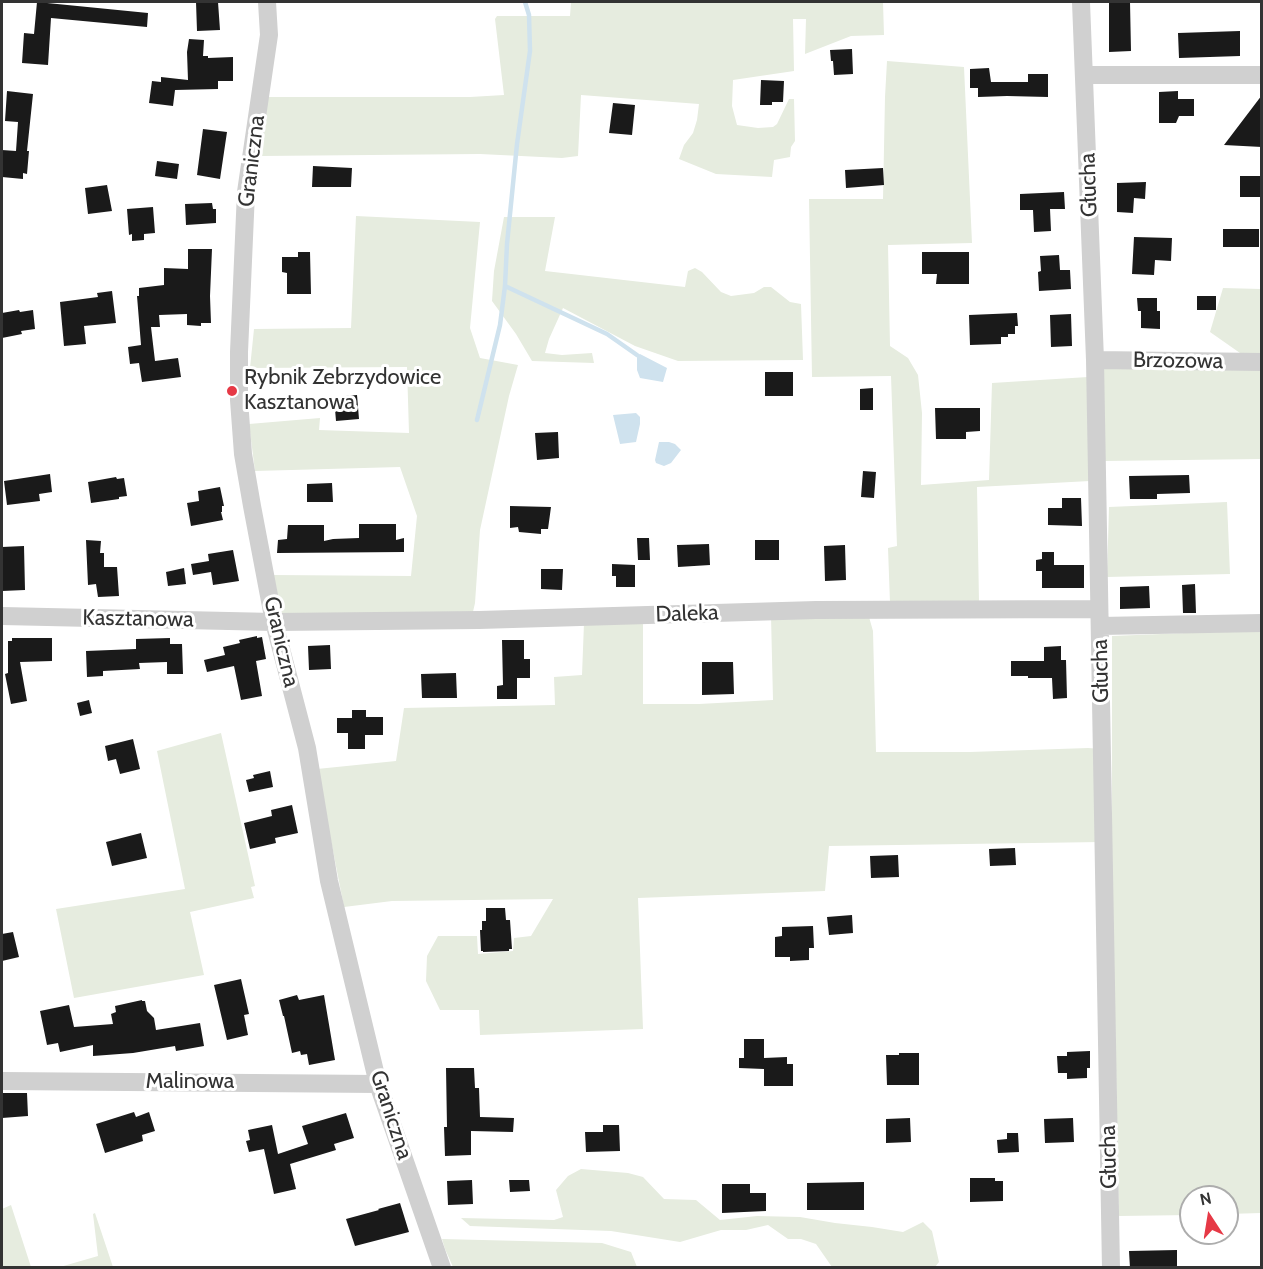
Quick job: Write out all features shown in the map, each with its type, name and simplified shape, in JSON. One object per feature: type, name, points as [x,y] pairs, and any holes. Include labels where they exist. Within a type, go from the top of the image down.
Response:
[{"type":"street","name":"Graniczna","points":[[267,2],[269,35],[246,192],[238,400],[245,464],[274,622],[307,748],[329,881],[378,1084],[442,1268]]},
{"type":"street","name":"Głucha","points":[[1082,2],[1095,360],[1111,1268]]},
{"type":"street","points":[[1085,75],[1262,75]]},
{"type":"street","name":"Brzozowa","points":[[1095,360],[1262,362]]},
{"type":"street","name":"Daleka","points":[[274,622],[479,620],[816,610],[1262,623]]},
{"type":"street","name":"Kasztanowa","points":[[2,616],[274,622]]},
{"type":"street","name":"Malinowa","points":[[2,1081],[378,1084]]},
{"type":"shaded area","points":[[571,2],[883,2],[884,35],[851,36],[805,54],[806,19],[793,19],[794,71],[733,80],[732,106],[737,125],[758,128],[773,127],[777,124],[789,99],[794,99],[795,141],[791,147],[790,157],[774,160],[772,177],[716,174],[679,159],[684,145],[693,133],[699,104],[581,95],[578,156],[562,158],[480,154],[261,156],[268,97],[504,95],[495,19],[497,16],[570,16]]},
{"type":"shaded area","points":[[887,61],[964,67],[972,243],[888,245],[890,346],[908,358],[918,375],[922,413],[921,485],[989,480],[992,383],[1088,377],[1090,481],[977,487],[979,602],[890,603],[888,548],[897,546],[891,376],[812,377],[809,199],[883,199]]},
{"type":"shaded area","points":[[356,216],[480,222],[470,328],[480,358],[518,365],[509,396],[480,530],[472,616],[279,615],[273,575],[411,576],[417,516],[400,467],[255,471],[249,424],[320,418],[319,430],[409,433],[407,367],[250,368],[254,329],[351,328]]},
{"type":"shaded area","points":[[504,217],[555,217],[545,271],[685,287],[688,271],[695,268],[702,272],[721,292],[731,296],[754,293],[764,287],[771,287],[790,302],[801,304],[803,360],[678,361],[635,346],[563,308],[545,353],[562,355],[592,353],[594,363],[532,361],[492,301],[494,271]]},
{"type":"shaded area","points":[[1223,288],[1261,289],[1261,354],[1240,353],[1210,332]]},
{"type":"shaded area","points":[[1101,364],[1261,366],[1261,459],[1105,461]]},
{"type":"shaded area","points":[[1227,502],[1230,574],[1107,577],[1109,507]]},
{"type":"shaded area","points":[[771,616],[869,617],[873,631],[876,752],[1102,749],[1101,842],[829,846],[825,891],[638,898],[643,1029],[480,1035],[479,1010],[440,1010],[426,981],[427,956],[438,936],[477,936],[478,954],[513,951],[514,938],[531,936],[553,899],[392,901],[344,907],[317,769],[396,761],[404,708],[555,705],[554,677],[582,675],[584,623],[643,621],[643,704],[773,700]]},
{"type":"shaded area","points":[[1261,630],[1261,1213],[1239,1214],[1239,1185],[1179,1185],[1179,1215],[1119,1216],[1112,873],[1112,636]]},
{"type":"shaded area","points":[[221,733],[255,886],[251,887],[254,898],[190,912],[204,975],[74,998],[56,909],[185,889],[157,751]]},
{"type":"shaded area","points":[[581,1169],[628,1173],[643,1177],[664,1199],[696,1200],[720,1220],[757,1216],[800,1217],[903,1232],[923,1222],[932,1231],[939,1262],[935,1267],[832,1267],[816,1244],[801,1239],[788,1239],[768,1225],[746,1230],[721,1230],[680,1242],[611,1231],[470,1226],[461,1218],[554,1220],[563,1217],[556,1190],[568,1176]]},
{"type":"shaded area","points":[[11,1205],[31,1267],[2,1267],[2,1209]]},
{"type":"shaded area","points":[[95,1213],[113,1267],[60,1267],[98,1256],[93,1214]]},
{"type":"shaded area","points":[[442,1239],[602,1243],[631,1252],[637,1267],[453,1267]]},
{"type":"water","points":[[640,354],[667,368],[663,382],[640,378],[637,370],[637,355]]},
{"type":"water","points":[[636,413],[640,417],[640,424],[636,442],[620,444],[613,415]]},
{"type":"water","points":[[659,442],[675,444],[681,450],[671,463],[664,466],[656,463],[655,460]]},
{"type":"building","points":[[37,2],[148,13],[147,27],[51,18],[48,65],[22,63],[24,33],[34,34]]},
{"type":"building","points":[[196,2],[218,2],[220,30],[197,31]]},
{"type":"building","points":[[1109,2],[1130,2],[1131,51],[1109,52]]},
{"type":"building","points":[[1240,31],[1240,56],[1179,58],[1178,33]]},
{"type":"building","points":[[189,39],[204,40],[203,56],[208,56],[208,58],[233,57],[233,81],[218,81],[218,89],[175,90],[173,106],[149,103],[152,81],[161,82],[161,77],[188,80]]},
{"type":"building","points":[[852,49],[853,74],[834,75],[830,50]]},
{"type":"building","points":[[989,68],[991,82],[1028,82],[1028,74],[1048,74],[1048,97],[978,97],[978,88],[970,88],[970,69]]},
{"type":"building","points":[[761,80],[784,81],[783,102],[760,105]]},
{"type":"building","points":[[7,91],[33,94],[27,174],[23,173],[23,179],[2,177],[2,150],[16,151],[18,122],[5,121]]},
{"type":"building","points":[[1178,91],[1178,99],[1194,99],[1194,116],[1179,116],[1176,123],[1159,123],[1159,92]]},
{"type":"building","points":[[1262,95],[1262,147],[1224,145]]},
{"type":"building","points":[[613,103],[635,105],[632,135],[609,133]]},
{"type":"building","points":[[203,129],[227,132],[220,179],[197,175]]},
{"type":"building","points":[[157,161],[179,164],[177,179],[155,176]]},
{"type":"building","points":[[313,166],[352,168],[351,187],[312,187]]},
{"type":"building","points":[[883,168],[884,185],[846,188],[845,170]]},
{"type":"building","points":[[1240,176],[1261,176],[1261,197],[1240,197]]},
{"type":"building","points":[[1146,182],[1145,199],[1134,198],[1133,213],[1117,212],[1117,183]]},
{"type":"building","points":[[107,185],[112,211],[88,214],[85,188]]},
{"type":"building","points":[[1064,192],[1065,209],[1050,209],[1051,231],[1034,232],[1033,210],[1020,210],[1020,194]]},
{"type":"building","points":[[212,203],[213,209],[216,209],[216,223],[186,225],[185,204]]},
{"type":"building","points":[[153,207],[155,233],[144,234],[144,240],[132,241],[132,234],[129,235],[127,209]]},
{"type":"building","points":[[1223,229],[1259,229],[1259,247],[1223,247]]},
{"type":"building","points":[[1134,237],[1172,238],[1171,261],[1155,260],[1154,275],[1132,274]]},
{"type":"building","points":[[188,249],[212,249],[211,323],[201,323],[201,326],[187,325],[187,314],[159,315],[160,327],[151,327],[155,361],[178,358],[181,377],[142,382],[139,363],[130,364],[128,347],[141,345],[137,296],[139,296],[139,288],[164,285],[164,268],[188,269]]},
{"type":"building","points":[[298,252],[310,252],[311,294],[287,294],[287,273],[282,272],[282,257],[298,257]]},
{"type":"building","points":[[922,252],[969,252],[969,284],[936,284],[937,274],[922,274]]},
{"type":"building","points":[[1059,255],[1060,270],[1070,270],[1071,289],[1039,291],[1040,256]]},
{"type":"building","points":[[112,291],[116,323],[84,326],[86,344],[64,346],[60,302],[98,297],[97,293]]},
{"type":"building","points":[[1197,296],[1216,296],[1216,310],[1197,310]]},
{"type":"building","points":[[1137,298],[1157,298],[1160,329],[1141,328],[1141,311],[1138,311]]},
{"type":"building","points":[[19,310],[20,312],[33,310],[35,329],[2,338],[2,313]]},
{"type":"building","points":[[1017,313],[1018,326],[1015,326],[1015,334],[1001,337],[1001,344],[970,345],[969,315]]},
{"type":"building","points":[[1071,314],[1072,346],[1051,347],[1050,315]]},
{"type":"building","points":[[765,372],[793,372],[793,396],[765,396]]},
{"type":"building","points":[[873,388],[873,410],[860,410],[860,389]]},
{"type":"building","points":[[357,395],[359,419],[336,421],[334,397]]},
{"type":"building","points":[[935,408],[980,408],[980,431],[966,432],[966,439],[936,439]]},
{"type":"building","points":[[558,432],[559,458],[537,460],[535,433]]},
{"type":"building","points":[[863,471],[876,472],[874,498],[861,497]]},
{"type":"building","points":[[50,474],[52,492],[39,494],[40,501],[7,505],[4,481]]},
{"type":"building","points":[[1189,475],[1190,493],[1157,494],[1157,499],[1130,499],[1129,476]]},
{"type":"building","points":[[116,477],[117,479],[124,478],[127,496],[91,503],[88,482]]},
{"type":"building","points":[[332,483],[333,502],[307,502],[307,484]]},
{"type":"building","points":[[220,487],[224,506],[221,512],[223,520],[191,526],[187,503],[199,501],[198,491]]},
{"type":"building","points":[[1062,498],[1081,498],[1082,526],[1048,525],[1048,508],[1062,508]]},
{"type":"building","points":[[510,506],[551,507],[548,529],[541,529],[541,534],[519,532],[518,527],[510,528]]},
{"type":"building","points":[[359,524],[396,524],[396,540],[404,538],[404,552],[277,553],[278,540],[287,539],[288,525],[324,525],[324,541],[359,538]]},
{"type":"building","points":[[637,538],[649,538],[650,560],[638,560]]},
{"type":"building","points":[[86,540],[101,541],[100,553],[104,553],[104,567],[117,567],[119,596],[98,597],[96,584],[88,585]]},
{"type":"building","points":[[755,540],[779,540],[779,560],[755,560]]},
{"type":"building","points":[[709,544],[710,565],[678,567],[677,545]]},
{"type":"building","points":[[845,545],[846,580],[825,581],[824,546]]},
{"type":"building","points":[[24,546],[25,590],[2,591],[2,547]]},
{"type":"building","points":[[233,550],[239,581],[213,585],[211,572],[193,575],[191,564],[209,561],[208,554]]},
{"type":"building","points":[[1042,552],[1054,552],[1054,565],[1084,565],[1084,588],[1042,588],[1042,571],[1036,571],[1036,560],[1042,559]]},
{"type":"building","points":[[612,564],[635,565],[635,587],[616,587],[616,576],[612,576]]},
{"type":"building","points":[[184,568],[186,584],[168,586],[166,572]]},
{"type":"building","points":[[541,569],[563,569],[562,590],[541,589]]},
{"type":"building","points":[[1195,584],[1196,613],[1183,613],[1182,585]]},
{"type":"building","points":[[1149,586],[1150,608],[1120,609],[1120,587]]},
{"type":"building","points":[[257,636],[257,638],[262,637],[266,659],[256,661],[262,696],[241,700],[234,666],[207,672],[204,660],[225,655],[223,647]]},
{"type":"building","points":[[12,638],[52,638],[52,661],[20,662],[27,701],[11,704],[5,674],[8,673],[8,641],[12,641]]},
{"type":"building","points":[[170,638],[170,644],[182,644],[183,674],[167,674],[167,662],[139,663],[140,669],[103,671],[103,676],[87,677],[86,651],[136,649],[136,639]]},
{"type":"building","points":[[502,640],[524,640],[524,659],[530,659],[530,678],[517,678],[517,699],[497,699],[497,686],[503,685]]},
{"type":"building","points":[[330,645],[331,669],[309,670],[308,646]]},
{"type":"building","points":[[1061,646],[1061,660],[1066,660],[1067,698],[1053,699],[1052,678],[1011,676],[1011,661],[1044,661],[1044,647]]},
{"type":"building","points":[[702,662],[733,662],[734,694],[702,695]]},
{"type":"building","points":[[456,673],[457,698],[422,698],[421,674]]},
{"type":"building","points":[[89,700],[92,713],[80,716],[77,703]]},
{"type":"building","points":[[352,710],[366,710],[366,717],[383,717],[383,735],[365,735],[365,749],[348,749],[348,733],[337,733],[337,718],[352,718]]},
{"type":"building","points":[[133,739],[140,769],[120,774],[116,759],[108,761],[105,746]]},
{"type":"building","points":[[270,771],[273,787],[249,792],[246,780],[254,778],[253,775]]},
{"type":"building","points":[[292,805],[298,833],[275,838],[276,843],[250,849],[244,823],[272,816],[271,810]]},
{"type":"building","points":[[141,833],[147,858],[112,866],[106,842]]},
{"type":"building","points":[[1015,848],[1016,865],[990,866],[989,849]]},
{"type":"building","points":[[898,855],[899,877],[871,878],[870,856]]},
{"type":"building","points":[[486,908],[505,908],[506,920],[510,920],[512,949],[509,951],[481,951],[480,930],[482,930],[482,921],[486,921]]},
{"type":"building","points":[[852,915],[853,933],[829,935],[827,917]]},
{"type":"building","points":[[813,926],[814,948],[809,948],[809,960],[790,961],[790,957],[775,957],[775,937],[782,936],[782,927]]},
{"type":"building","points":[[13,932],[19,957],[2,961],[2,934]]},
{"type":"building","points":[[241,979],[249,1014],[244,1015],[248,1035],[227,1040],[214,985]]},
{"type":"building","points":[[297,995],[299,1000],[324,995],[335,1060],[309,1065],[307,1054],[301,1055],[300,1051],[292,1053],[279,1000]]},
{"type":"building","points":[[145,1001],[147,1011],[154,1018],[156,1030],[200,1023],[204,1046],[176,1051],[175,1046],[133,1053],[93,1056],[93,1045],[60,1052],[58,1043],[47,1045],[40,1011],[69,1005],[74,1027],[113,1024],[111,1014],[116,1012],[115,1006]]},
{"type":"building","points":[[744,1039],[764,1039],[764,1058],[787,1057],[787,1064],[793,1064],[793,1086],[764,1086],[764,1069],[739,1068],[739,1058],[744,1058]]},
{"type":"building","points":[[1090,1051],[1090,1068],[1087,1068],[1087,1078],[1067,1079],[1067,1073],[1058,1073],[1057,1056],[1067,1056],[1067,1052]]},
{"type":"building","points":[[899,1053],[919,1053],[919,1085],[887,1085],[886,1055],[899,1055]]},
{"type":"building","points":[[446,1068],[474,1068],[475,1088],[479,1088],[480,1117],[514,1118],[513,1132],[471,1131],[471,1155],[445,1156]]},
{"type":"building","points":[[2,1093],[27,1093],[28,1116],[2,1118]]},
{"type":"building","points":[[134,1112],[136,1117],[149,1112],[155,1131],[142,1135],[143,1141],[105,1153],[96,1124]]},
{"type":"building","points":[[346,1113],[354,1138],[334,1144],[336,1150],[290,1164],[296,1189],[274,1194],[264,1149],[249,1152],[246,1141],[250,1140],[248,1130],[272,1125],[278,1154],[308,1144],[302,1126]]},
{"type":"building","points":[[910,1118],[911,1142],[886,1143],[886,1119]]},
{"type":"building","points":[[1073,1118],[1074,1142],[1045,1143],[1044,1119]]},
{"type":"building","points":[[603,1125],[619,1125],[620,1151],[586,1152],[585,1132],[603,1132]]},
{"type":"building","points":[[1007,1133],[1018,1133],[1019,1152],[998,1153],[997,1140],[1007,1139]]},
{"type":"building","points":[[970,1178],[995,1178],[995,1181],[1003,1181],[1003,1201],[970,1202]]},
{"type":"building","points":[[472,1180],[473,1204],[448,1205],[447,1181]]},
{"type":"building","points":[[509,1180],[529,1180],[530,1191],[510,1192]]},
{"type":"building","points":[[864,1182],[864,1210],[807,1210],[807,1183]]},
{"type":"building","points":[[722,1184],[750,1184],[750,1193],[766,1193],[766,1211],[722,1213]]},
{"type":"building","points":[[400,1203],[409,1232],[355,1246],[346,1219]]},
{"type":"building","points":[[1177,1250],[1177,1268],[1130,1268],[1129,1251]]},
{"type":"waterway","points":[[477,420],[500,325],[505,286],[517,144],[530,51],[529,15],[525,2]]},
{"type":"waterway","points":[[505,286],[607,334],[637,355]]},
{"type":"place","name":"Rybnik Zebrzydowice Kasztanowa","points":[[232,391]]}]
